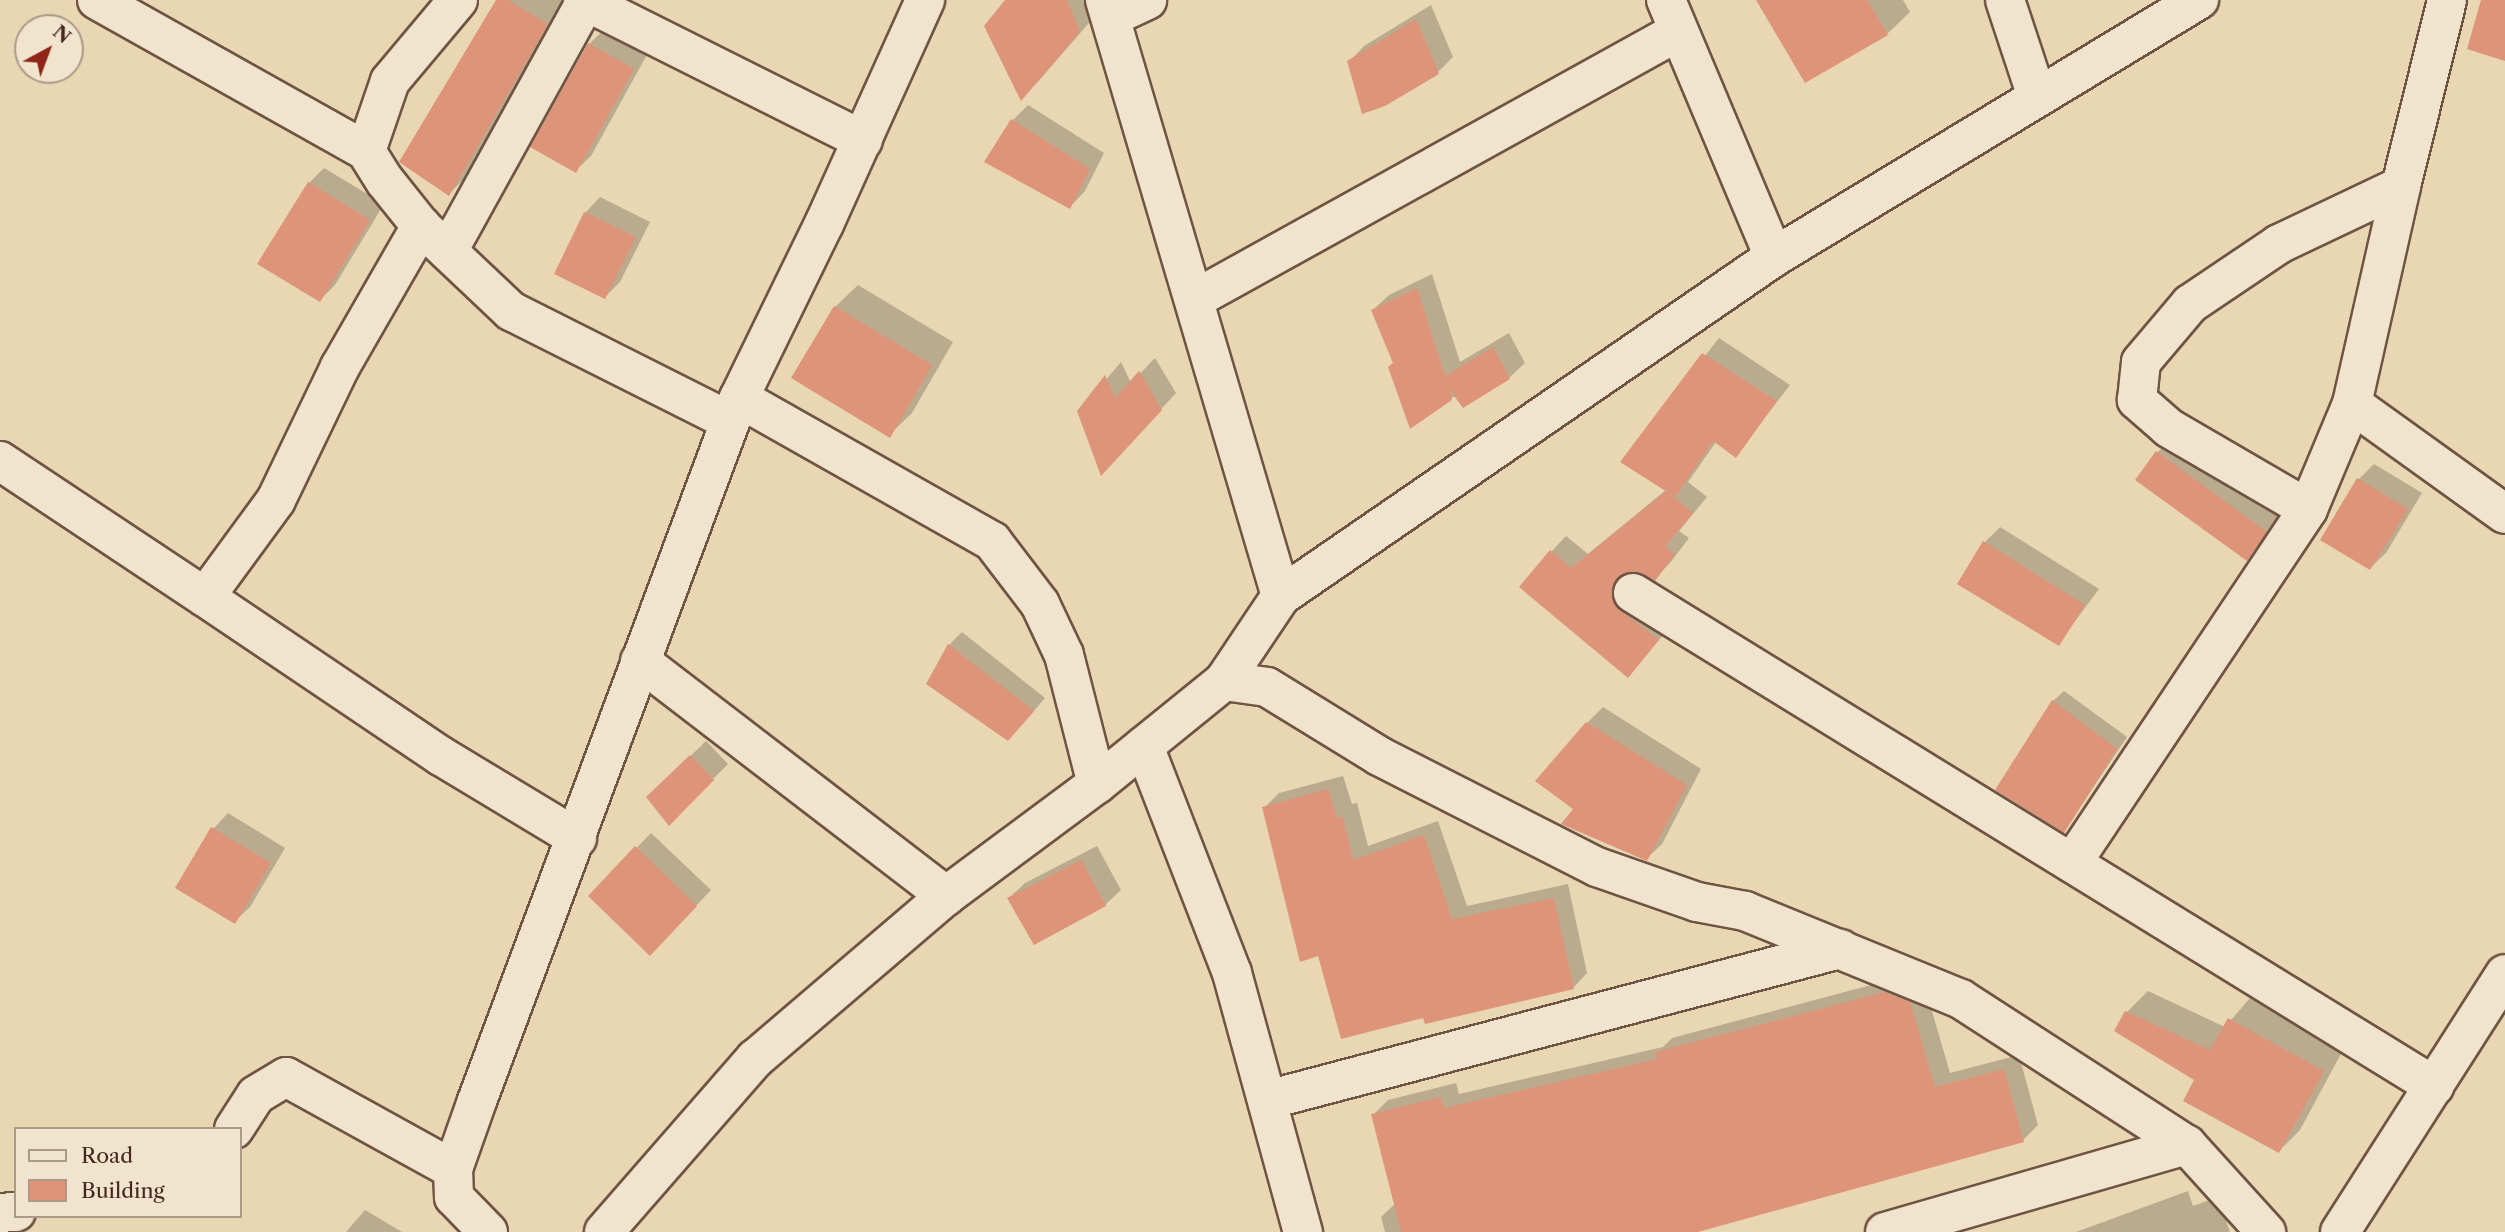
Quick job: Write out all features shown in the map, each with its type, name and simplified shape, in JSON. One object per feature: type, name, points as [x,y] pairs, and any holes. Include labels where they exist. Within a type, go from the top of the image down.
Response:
[{"type":"street","points":[[97,0],[153,14],[366,151],[434,238],[511,311],[735,410],[992,541],[1040,604],[1064,655],[1097,784]]},
{"type":"street","points":[[366,151],[390,81],[458,0]]},
{"type":"street","points":[[488,1232],[454,1197],[453,1169],[735,410],[863,140],[925,0]]},
{"type":"street","points":[[1147,0],[1108,8],[1281,596]]},
{"type":"street","points":[[2005,0],[2036,94]]},
{"type":"street","points":[[604,1232],[755,1059],[946,896],[1097,784],[1224,681],[1281,596],[1773,257],[2036,94],[2199,0]]},
{"type":"street","points":[[2072,863],[2308,509],[2352,404],[2401,186],[2447,0]]},
{"type":"street","points":[[205,597],[276,500],[340,368],[434,238],[585,1],[863,140]]},
{"type":"street","points":[[1195,299],[1671,16],[1773,257]]},
{"type":"street","points":[[2308,509],[2169,428],[2137,400],[2141,362],[2190,304],[2278,244],[2401,186]]},
{"type":"street","points":[[2352,404],[2505,514]]},
{"type":"street","points":[[0,461],[441,756],[577,838]]},
{"type":"street","points":[[1633,593],[2434,1086]]},
{"type":"street","points":[[640,661],[946,896]]},
{"type":"street","points":[[1224,681],[1267,687],[1379,756],[1597,867],[1697,902],[1745,911],[1961,999],[2187,1145],[2266,1232]]},
{"type":"street","points":[[1144,746],[1232,973],[1303,1232]]},
{"type":"street","points":[[1267,1100],[1840,949]]},
{"type":"street","points":[[2340,1232],[2505,974]]},
{"type":"street","points":[[234,1127],[256,1095],[286,1077],[453,1169]]},
{"type":"street","points":[[1885,1232],[2187,1145]]},
{"type":"building","points":[[496,0],[508,0],[548,24],[449,196],[399,162]]},
{"type":"building","points":[[1005,0],[1067,0],[1080,32],[1021,101],[984,26]]},
{"type":"building","points":[[1756,0],[1867,0],[1888,35],[1805,83]]},
{"type":"building","points":[[2481,0],[2505,0],[2505,61],[2467,49]]},
{"type":"building","points":[[1416,19],[1439,74],[1385,106],[1362,114],[1347,61]]},
{"type":"building","points":[[588,43],[634,69],[576,173],[530,147]]},
{"type":"building","points":[[1011,119],[1090,169],[1070,209],[984,162]]},
{"type":"building","points":[[308,182],[370,220],[320,302],[257,264]]},
{"type":"building","points":[[584,212],[636,237],[605,299],[554,274]]},
{"type":"building","points":[[1417,288],[1445,376],[1493,347],[1510,379],[1463,408],[1449,389],[1452,400],[1410,429],[1388,367],[1393,363],[1371,310]]},
{"type":"building","points":[[834,306],[932,365],[890,438],[791,378]]},
{"type":"building","points":[[1702,353],[1777,401],[1736,458],[1713,441],[1675,497],[1620,462]]},
{"type":"building","points":[[1139,371],[1162,410],[1101,476],[1077,411],[1105,375],[1115,398]]},
{"type":"building","points":[[2156,451],[2267,532],[2247,561],[2135,480]]},
{"type":"building","points":[[2357,478],[2408,509],[2370,570],[2320,540]]},
{"type":"building","points":[[1666,491],[1693,513],[1665,547],[1675,554],[1655,581],[1634,571],[1623,574],[1611,592],[1621,611],[1659,640],[1628,678],[1519,587],[1550,550],[1571,568]]},
{"type":"building","points":[[1983,541],[2085,605],[2059,646],[1957,584]]},
{"type":"building","points":[[948,644],[1034,711],[1008,741],[926,684]]},
{"type":"building","points":[[2052,700],[2117,749],[2064,833],[1995,790]]},
{"type":"building","points":[[1586,722],[1687,785],[1647,861],[1561,824],[1573,809],[1535,781]]},
{"type":"building","points":[[690,755],[714,780],[669,826],[646,797]]},
{"type":"building","points":[[1328,789],[1337,818],[1343,817],[1353,860],[1424,835],[1452,919],[1554,898],[1574,989],[1425,1024],[1423,1018],[1341,1039],[1318,956],[1300,962],[1262,807]]},
{"type":"building","points":[[211,827],[271,863],[235,924],[175,888]]},
{"type":"building","points":[[635,846],[697,906],[650,956],[588,896]]},
{"type":"building","points":[[1081,860],[1106,906],[1034,945],[1007,898]]},
{"type":"building","points":[[1885,992],[1910,1002],[1935,1087],[2004,1069],[2024,1142],[1698,1232],[1401,1232],[1371,1114],[1441,1097],[1444,1108],[1657,1059],[1655,1052]]},
{"type":"building","points":[[2125,1011],[2210,1050],[2228,1018],[2324,1071],[2279,1153],[2183,1101],[2194,1080],[2114,1031]]}]
